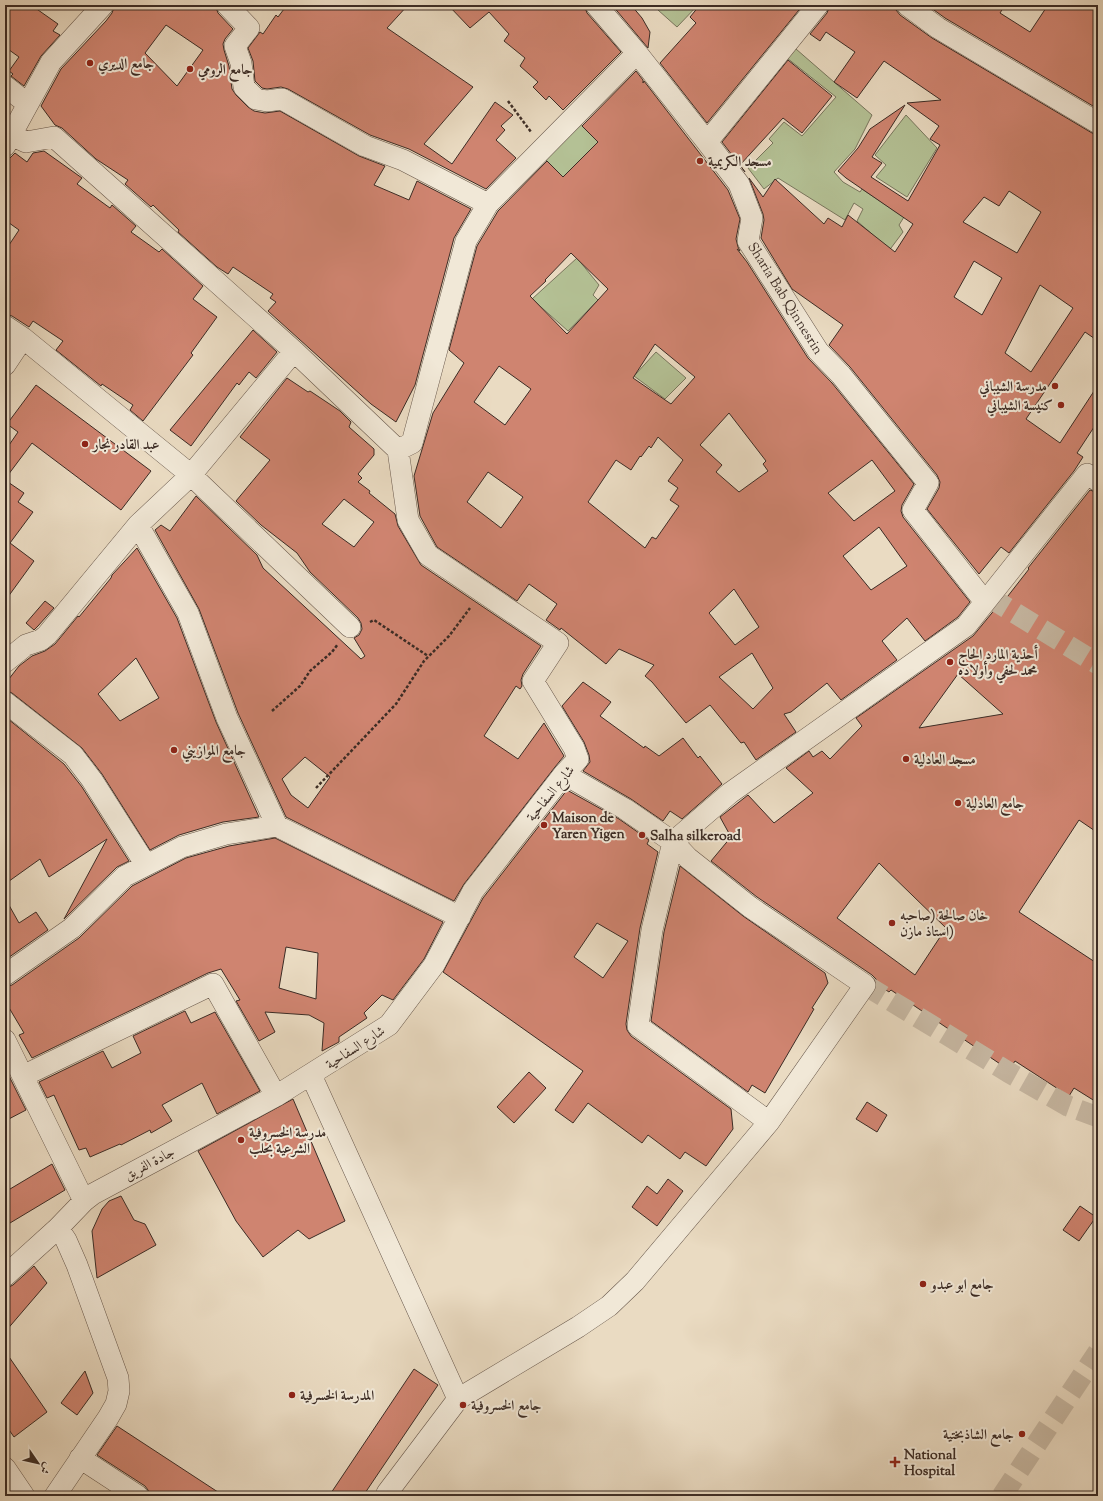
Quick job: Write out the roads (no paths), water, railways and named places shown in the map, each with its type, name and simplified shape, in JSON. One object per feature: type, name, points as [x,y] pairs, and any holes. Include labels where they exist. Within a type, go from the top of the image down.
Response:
[{"type":"street","points":[[103,5],[51,62],[8,140],[26,142],[54,137],[294,351],[398,450],[412,444],[466,240],[488,204],[637,53]]},
{"type":"street","points":[[227,5],[249,28],[235,46],[241,63],[244,87],[256,99],[267,101],[282,99],[365,146],[402,160],[488,204]]},
{"type":"street","name":"Sharia Bab Qinnesrin","points":[[596,5],[637,53],[708,142],[739,184],[752,218],[748,241],[818,351],[841,375],[928,483],[913,510],[985,602]]},
{"type":"street","points":[[708,142],[818,5]]},
{"type":"street","points":[[907,5],[938,28],[1098,123]]},
{"type":"street","points":[[5,86],[28,104]]},
{"type":"street","points":[[5,326],[23,338],[190,475],[350,627]]},
{"type":"street","points":[[5,365],[23,338]]},
{"type":"street","points":[[5,662],[26,645],[41,640],[47,635],[138,525],[190,475],[294,351]]},
{"type":"street","name":"شارع السفاحية","points":[[311,1075],[389,1025],[434,965],[473,891],[564,774],[578,759],[574,748],[533,681],[558,643],[428,555],[408,520],[398,450]]},
{"type":"street","points":[[769,1122],[638,1026],[652,930],[673,842],[730,793],[966,626],[1087,474],[1098,481]]},
{"type":"street","points":[[138,525],[188,613],[227,718],[276,826]]},
{"type":"street","points":[[5,702],[74,755],[92,780],[146,865]]},
{"type":"street","points":[[387,1493],[458,1399],[578,1327],[609,1306],[635,1281],[769,1122],[865,985],[750,906],[688,858],[673,842],[625,809],[564,774]]},
{"type":"street","points":[[5,976],[72,928],[125,876],[182,848],[226,834],[276,826],[460,917]]},
{"type":"street","points":[[23,1076],[213,984],[276,1096]]},
{"type":"street","points":[[5,1040],[84,1200]]},
{"type":"street","points":[[311,1075],[458,1399]]},
{"type":"street","name":"جادة الفريق","points":[[5,1276],[58,1228],[84,1200],[276,1096],[311,1075]]},
{"type":"street","points":[[55,1496],[108,1418],[116,1404],[119,1391],[118,1378],[77,1265],[66,1240],[58,1228]]},
{"type":"street","points":[[80,1458],[138,1496]]},
{"type":"street","points":[[5,1468],[24,1496]]},
{"type":"tunnel","points":[[989,597],[1098,664]]},
{"type":"tunnel","points":[[865,985],[1008,1072],[1068,1106],[1098,1117]]},
{"type":"tunnel","points":[[1002,1496],[1098,1352]]},
{"type":"place","name":"جامع الديري","points":[[90,63]]},
{"type":"place","name":"جامع الرومي","points":[[190,69]]},
{"type":"place","name":"مسجد الكريمية","points":[[700,161]]},
{"type":"place","name":"مدرسة الشيباني","points":[[1055,386]]},
{"type":"place","name":"كنيسة الشيباني","points":[[1061,405]]},
{"type":"place","name":"عبد القادر نجار","points":[[85,444]]},
{"type":"place","name":"أحذية المارد الحاج محمد لحفي وأولاده","points":[[950,662]]},
{"type":"place","name":"جامع الموازيني","points":[[174,750]]},
{"type":"place","name":"مسجد العادلية","points":[[906,759]]},
{"type":"place","name":"جامع العادلية","points":[[958,803]]},
{"type":"place","name":"Maison de Yaren Yigen","points":[[544,825]]},
{"type":"place","name":"Salha silkeroad","points":[[642,835]]},
{"type":"place","name":"خان صالحة (صاحبه استاذ مازن)","points":[[892,923]]},
{"type":"place","name":"مدرسة الخسروفية الشرعية بحلب","points":[[241,1140]]},
{"type":"place","name":"جامع ابو عبدو","points":[[923,1284]]},
{"type":"place","name":"المدرسة الخسرفية","points":[[292,1395]]},
{"type":"place","name":"جامع الخسروفية","points":[[463,1405]]},
{"type":"place","name":"جامع الشاذبختية","points":[[1022,1434]]},
{"type":"place","name":"National Hospital","points":[[895,1462]]}]
